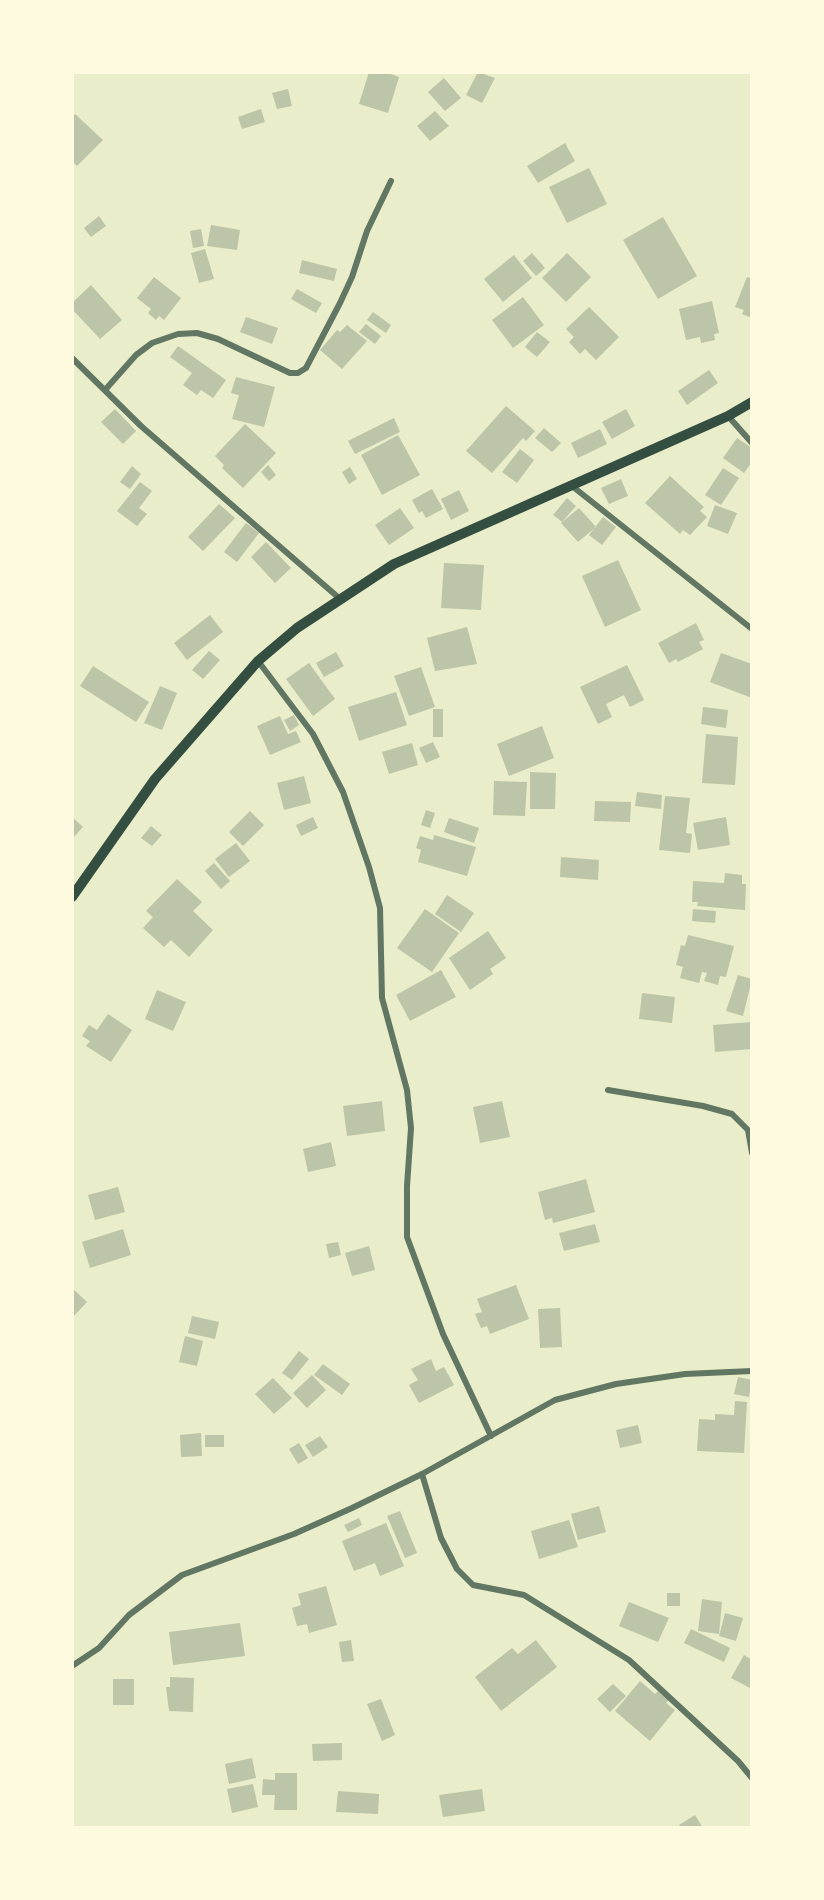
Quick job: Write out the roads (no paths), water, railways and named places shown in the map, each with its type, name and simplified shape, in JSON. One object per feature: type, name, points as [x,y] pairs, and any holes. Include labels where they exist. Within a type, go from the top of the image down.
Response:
[{"type":"main road","points":[[72,897],[154,779],[258,661],[297,628],[339,598],[394,564],[728,416],[752,402]]},
{"type":"street","points":[[105,390],[136,355],[152,343],[178,334],[197,333],[218,339],[290,373],[298,373],[306,368],[340,303],[367,231],[392,181]]},
{"type":"street","points":[[72,358],[141,426],[339,598]]},
{"type":"street","points":[[728,416],[752,443]]},
{"type":"street","points":[[571,485],[752,629]]},
{"type":"street","points":[[258,661],[313,734],[344,792],[369,867],[380,908],[382,999],[407,1090],[411,1128],[407,1186],[407,1237],[443,1334],[491,1436]]},
{"type":"street","points":[[609,1090],[703,1106],[732,1114],[748,1130],[752,1153]]},
{"type":"street","points":[[72,1666],[99,1648],[129,1615],[182,1575],[294,1534],[422,1474],[555,1400],[615,1384],[685,1374],[752,1371]]},
{"type":"street","points":[[422,1474],[441,1538],[457,1569],[473,1585],[524,1595],[629,1660],[738,1761],[752,1778]]}]
